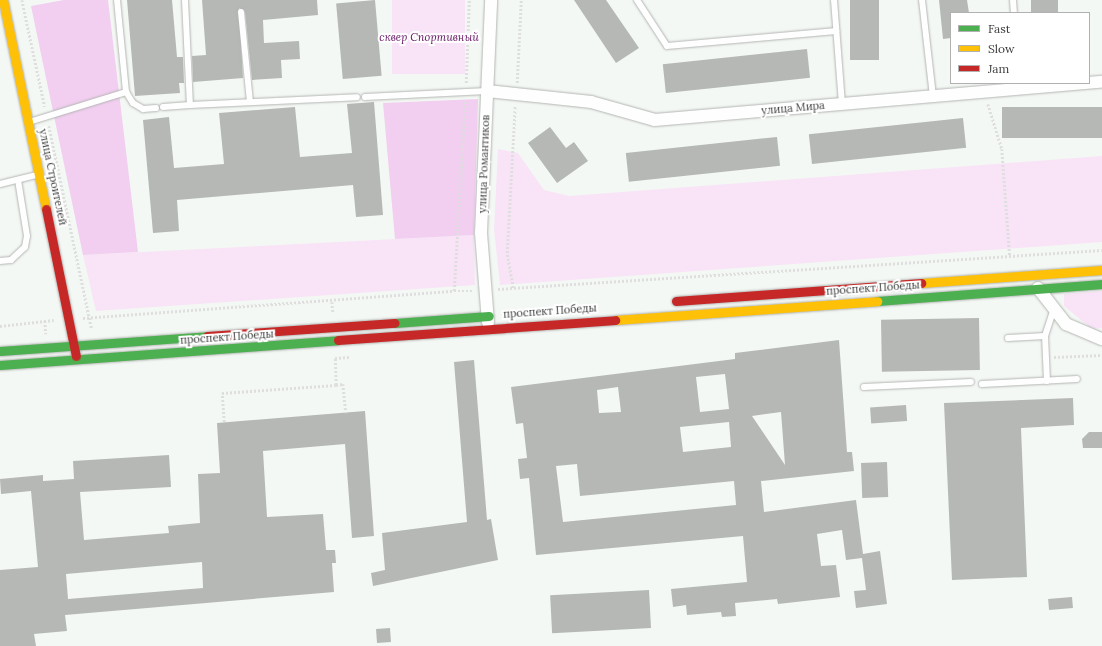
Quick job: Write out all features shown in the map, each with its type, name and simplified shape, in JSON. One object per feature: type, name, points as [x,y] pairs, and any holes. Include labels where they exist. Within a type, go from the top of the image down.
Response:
[{"type":"main road","name":"улица Строителей","points":[[4,0],[41,174],[76,359]]},
{"type":"main road","name":"проспект Победы","points":[[662,302],[1102,270]]},
{"type":"main road","name":"проспект Победы","points":[[0,365],[1102,284]]},
{"type":"main road","name":"проспект Победы","points":[[0,351],[504,314]]},
{"type":"street","name":"улица Романтиков","points":[[489,328],[481,234],[491,0]]},
{"type":"street","name":"улица Мира","points":[[1090,83],[1102,82]]},
{"type":"street","name":"улица Мира","points":[[487,91],[591,102],[655,120],[984,92],[1021,86],[1062,84]]},
{"type":"street","points":[[1038,288],[1053,312],[1066,324],[1102,339]]},
{"type":"lane","points":[[117,0],[126,92],[133,103],[143,109],[156,108]]},
{"type":"lane","points":[[185,0],[190,105]]},
{"type":"lane","points":[[637,0],[667,46],[836,31]]},
{"type":"lane","points":[[834,0],[842,104]]},
{"type":"lane","points":[[922,0],[933,96]]},
{"type":"lane","points":[[1013,0],[1014,12]]},
{"type":"lane","points":[[242,12],[250,102]]},
{"type":"lane","points":[[365,97],[487,91]]},
{"type":"lane","points":[[29,122],[126,92]]},
{"type":"lane","points":[[163,107],[357,97]]},
{"type":"lane","points":[[0,184],[41,174]]},
{"type":"lane","points":[[0,261],[11,260],[25,247],[27,236],[18,180]]},
{"type":"lane","points":[[1038,275],[1038,288]]},
{"type":"lane","points":[[1047,381],[1045,336],[1053,312]]},
{"type":"lane","points":[[1008,338],[1045,336]]},
{"type":"lane","points":[[982,384],[1077,379]]},
{"type":"lane","points":[[864,387],[971,382]]},
{"type":"path","points":[[22,0],[91,316],[93,343]]},
{"type":"path","points":[[91,316],[454,291],[469,0]]},
{"type":"path","points":[[521,0],[506,253],[513,288],[1102,250]]},
{"type":"path","points":[[984,92],[1002,149],[1010,257]]},
{"type":"path","points":[[0,326],[45,321]]},
{"type":"path","points":[[1046,358],[1102,355]]},
{"type":"path","points":[[335,358],[336,385]]},
{"type":"path","points":[[224,422],[222,393],[343,384],[346,413]]},
{"type":"green space","name":"сквер Спортивный","points":[[392,0],[465,0],[465,74],[392,74]]},
{"type":"green space","points":[[498,149],[518,153],[544,190],[569,196],[1102,156],[1102,242],[500,285],[494,229]]},
{"type":"green space","points":[[474,235],[475,285],[96,311],[83,255]]},
{"type":"green space","points":[[1102,291],[1102,328],[1092,329],[1064,306],[1064,294]]},
{"type":"shaded area","points":[[64,0],[108,0],[138,252],[83,255],[31,6]]},
{"type":"shaded area","points":[[478,99],[474,235],[395,239],[383,103]]},
{"type":"building","points":[[127,0],[172,0],[177,57],[183,57],[184,83],[179,83],[180,93],[135,96]]},
{"type":"building","points":[[202,0],[317,0],[318,15],[263,20],[264,43],[299,41],[300,59],[281,60],[282,78],[252,80],[245,12],[239,8],[243,78],[193,82],[192,56],[206,55]]},
{"type":"building","points":[[375,0],[382,76],[343,79],[336,3]]},
{"type":"building","points":[[574,0],[606,0],[639,48],[616,63]]},
{"type":"building","points":[[850,0],[879,0],[879,60],[850,60]]},
{"type":"building","points":[[939,0],[967,0],[969,12],[950,12],[950,38],[943,39]]},
{"type":"building","points":[[1031,0],[1058,0],[1058,12],[1031,12]]},
{"type":"building","points":[[807,49],[810,78],[666,93],[663,64]]},
{"type":"building","points":[[374,102],[383,215],[356,217],[353,185],[177,200],[179,231],[153,233],[143,120],[169,117],[174,168],[224,164],[219,113],[295,107],[300,157],[352,153],[347,104]]},
{"type":"building","points":[[1002,107],[1102,107],[1102,138],[1002,138]]},
{"type":"building","points":[[963,118],[966,148],[812,164],[809,134]]},
{"type":"building","points":[[550,127],[566,148],[574,142],[588,161],[557,183],[528,143]]},
{"type":"building","points":[[777,137],[780,166],[629,182],[626,153]]},
{"type":"building","points":[[979,318],[980,370],[882,372],[881,320]]},
{"type":"building","points":[[839,340],[847,452],[852,452],[854,471],[761,481],[764,512],[856,500],[863,554],[880,551],[887,604],[856,608],[854,591],[866,590],[862,558],[846,560],[842,530],[817,534],[821,566],[836,565],[840,597],[778,604],[777,599],[735,603],[736,616],[722,617],[721,612],[687,615],[686,605],[673,607],[671,589],[747,582],[743,536],[536,555],[529,478],[520,479],[518,459],[527,458],[523,423],[516,424],[511,387],[735,359],[735,353]],"holes":[[[725,374],[729,409],[700,412],[696,377]],[[618,387],[621,412],[599,413],[597,390]],[[781,412],[785,465],[752,416]],[[729,422],[731,447],[683,452],[680,427]],[[577,464],[580,496],[734,481],[736,505],[563,522],[556,466]]]},
{"type":"building","points":[[474,360],[487,520],[491,519],[498,560],[373,586],[371,573],[385,570],[382,533],[467,522],[454,362]]},
{"type":"building","points":[[1073,398],[1074,425],[1021,428],[1027,577],[952,580],[944,403]]},
{"type":"building","points":[[906,405],[907,421],[871,423],[870,408]]},
{"type":"building","points":[[365,411],[374,536],[352,538],[345,444],[263,451],[267,517],[323,514],[326,550],[335,550],[336,563],[332,563],[334,592],[65,615],[67,631],[34,634],[36,646],[0,646],[0,570],[38,567],[31,491],[1,494],[0,479],[43,475],[43,481],[74,479],[73,461],[169,455],[171,487],[80,492],[84,540],[169,533],[168,526],[200,523],[198,474],[220,473],[217,423]],"holes":[[[202,562],[203,588],[68,599],[66,574]]]},
{"type":"building","points":[[1089,432],[1102,432],[1102,448],[1083,448],[1082,439]]},
{"type":"building","points":[[887,462],[888,497],[862,498],[861,463]]},
{"type":"building","points":[[649,590],[651,628],[552,633],[550,595]]},
{"type":"building","points":[[1072,597],[1073,608],[1049,610],[1048,599]]},
{"type":"building","points":[[390,628],[391,642],[377,643],[376,629]]},
{"type":"traffic: fast","points":[[877,301],[1102,284]]},
{"type":"traffic: fast","points":[[395,323],[489,316]]},
{"type":"traffic: fast","points":[[0,351],[207,336]]},
{"type":"traffic: fast","points":[[0,365],[338,340]]},
{"type":"traffic: slow","points":[[3,0],[46,209]]},
{"type":"traffic: slow","points":[[921,283],[1102,270]]},
{"type":"traffic: slow","points":[[615,320],[877,301]]},
{"type":"traffic: jam","points":[[46,209],[76,356]]},
{"type":"traffic: jam","points":[[676,301],[921,283]]},
{"type":"traffic: jam","points":[[338,340],[615,320]]},
{"type":"traffic: jam","points":[[207,336],[395,323]]}]
